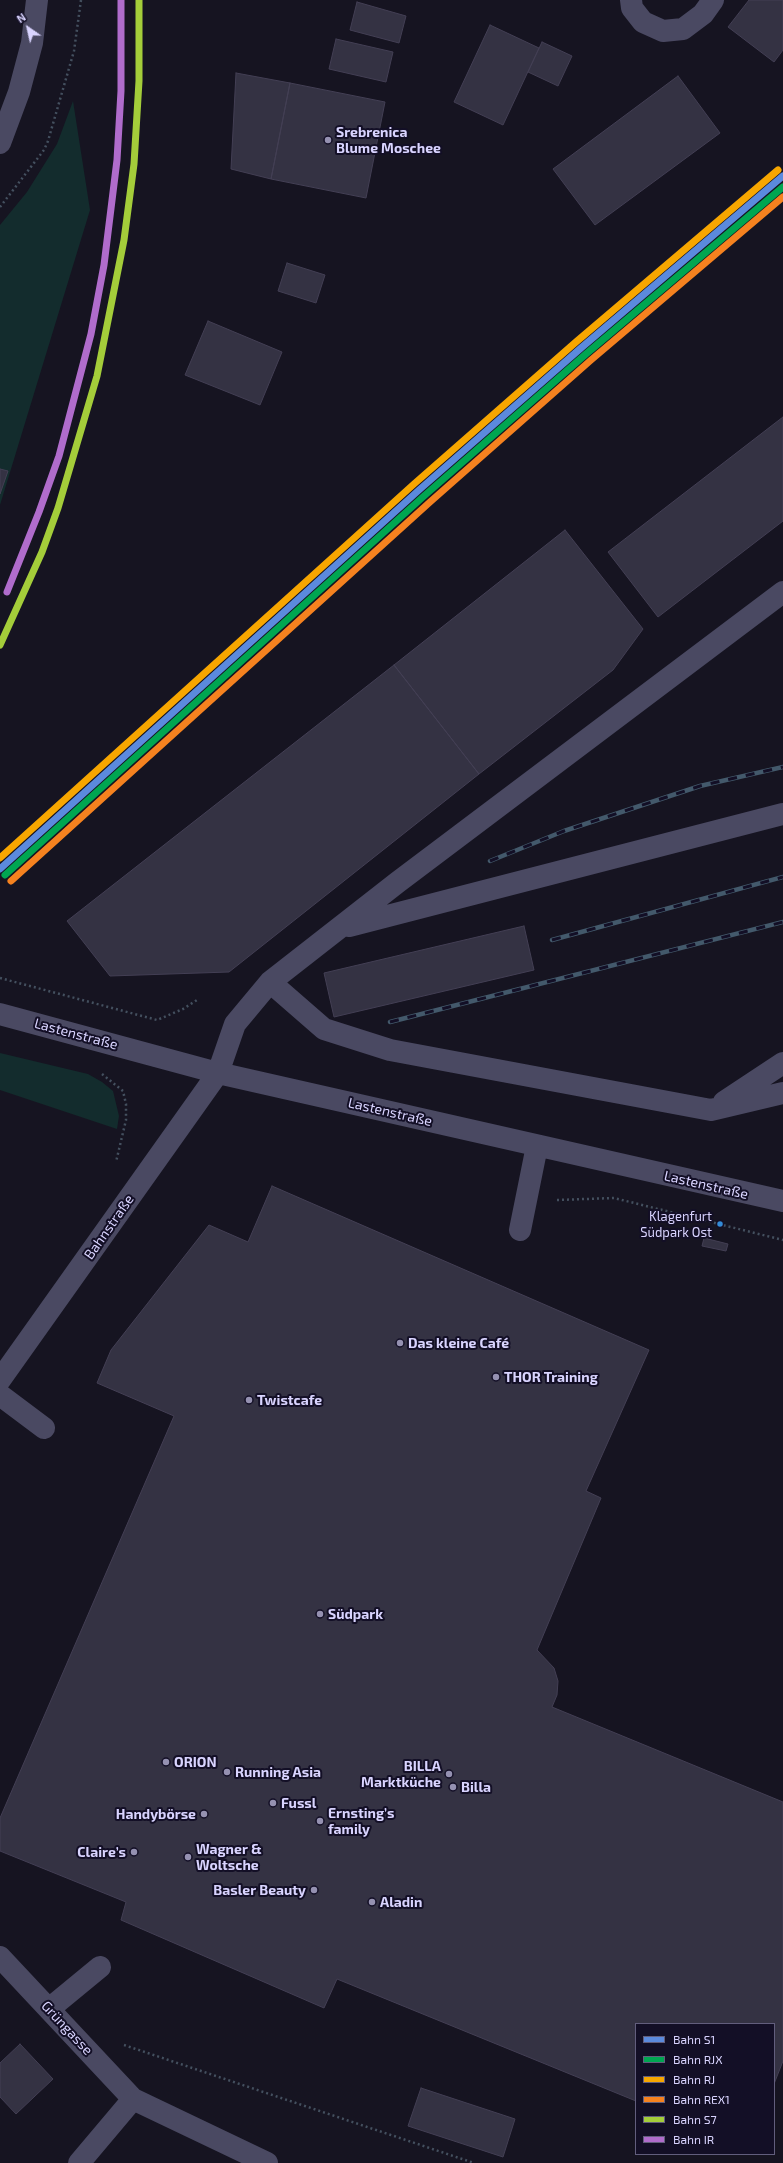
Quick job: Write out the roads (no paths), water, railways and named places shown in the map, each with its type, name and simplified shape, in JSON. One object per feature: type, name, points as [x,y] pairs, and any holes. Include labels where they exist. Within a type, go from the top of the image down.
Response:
[{"type":"street","points":[[0,143],[20,92],[32,43],[36,0]]},
{"type":"street","points":[[631,0],[632,8],[643,22],[663,31],[683,29],[703,14],[713,0]]},
{"type":"street","name":"Bahnstraße","points":[[0,1380],[218,1073],[235,1024],[270,982],[783,592]]},
{"type":"street","points":[[340,928],[783,814]]},
{"type":"street","points":[[270,982],[324,1029],[390,1050],[711,1110],[783,1093]]},
{"type":"street","name":"Lastenstraße","points":[[0,1014],[218,1073],[783,1201]]},
{"type":"street","points":[[711,1110],[783,1063]]},
{"type":"street","points":[[520,1230],[537,1146]]},
{"type":"street","points":[[0,1395],[44,1428]]},
{"type":"street","name":"Grüngasse","points":[[0,1957],[133,2099]]},
{"type":"street","points":[[49,2009],[100,1967]]},
{"type":"street","points":[[79,2163],[133,2099],[268,2163]]},
{"type":"railway","points":[[490,861],[564,831],[700,786],[783,767]]},
{"type":"railway","points":[[552,940],[783,877]]},
{"type":"railway","points":[[390,1022],[783,922]]},
{"type":"rail line","name":"IR","points":[[7,592],[39,512],[59,456],[91,334],[104,265],[117,160],[121,91],[121,0]]},
{"type":"rail line","name":"S7","points":[[0,645],[42,552],[58,508],[97,376],[124,240],[134,164],[139,81],[139,0]]},
{"type":"rail line","name":"RJ","points":[[0,858],[414,484],[576,342],[778,170]]},
{"type":"rail line","name":"S1","points":[[0,869],[419,490],[581,348],[783,176]]},
{"type":"rail line","name":"RJX","points":[[5,875],[424,496],[586,354],[783,187]]},
{"type":"rail line","name":"REX1","points":[[11,881],[430,502],[591,360],[783,197]]},
{"type":"place","name":"Srebrenica Blume Moschee","points":[[328,140]]},
{"type":"place","name":"Klagenfurt Südpark Ost","points":[[720,1224]]},
{"type":"place","name":"Das kleine Café","points":[[400,1343]]},
{"type":"place","name":"THOR Training","points":[[496,1377]]},
{"type":"place","name":"Twistcafe","points":[[249,1400]]},
{"type":"place","name":"Südpark","points":[[320,1614]]},
{"type":"place","name":"ORION","points":[[166,1762]]},
{"type":"place","name":"Running Asia","points":[[227,1772]]},
{"type":"place","name":"BILLA Marktküche","points":[[449,1774]]},
{"type":"place","name":"Billa","points":[[453,1787]]},
{"type":"place","name":"Fussl","points":[[273,1803]]},
{"type":"place","name":"Handybörse","points":[[204,1814]]},
{"type":"place","name":"Ernsting’s family","points":[[320,1821]]},
{"type":"place","name":"Claire’s","points":[[134,1852]]},
{"type":"place","name":"Wagner & Woltsche","points":[[188,1857]]},
{"type":"place","name":"Basler Beauty","points":[[314,1890]]},
{"type":"place","name":"Aladin","points":[[372,1902]]}]
